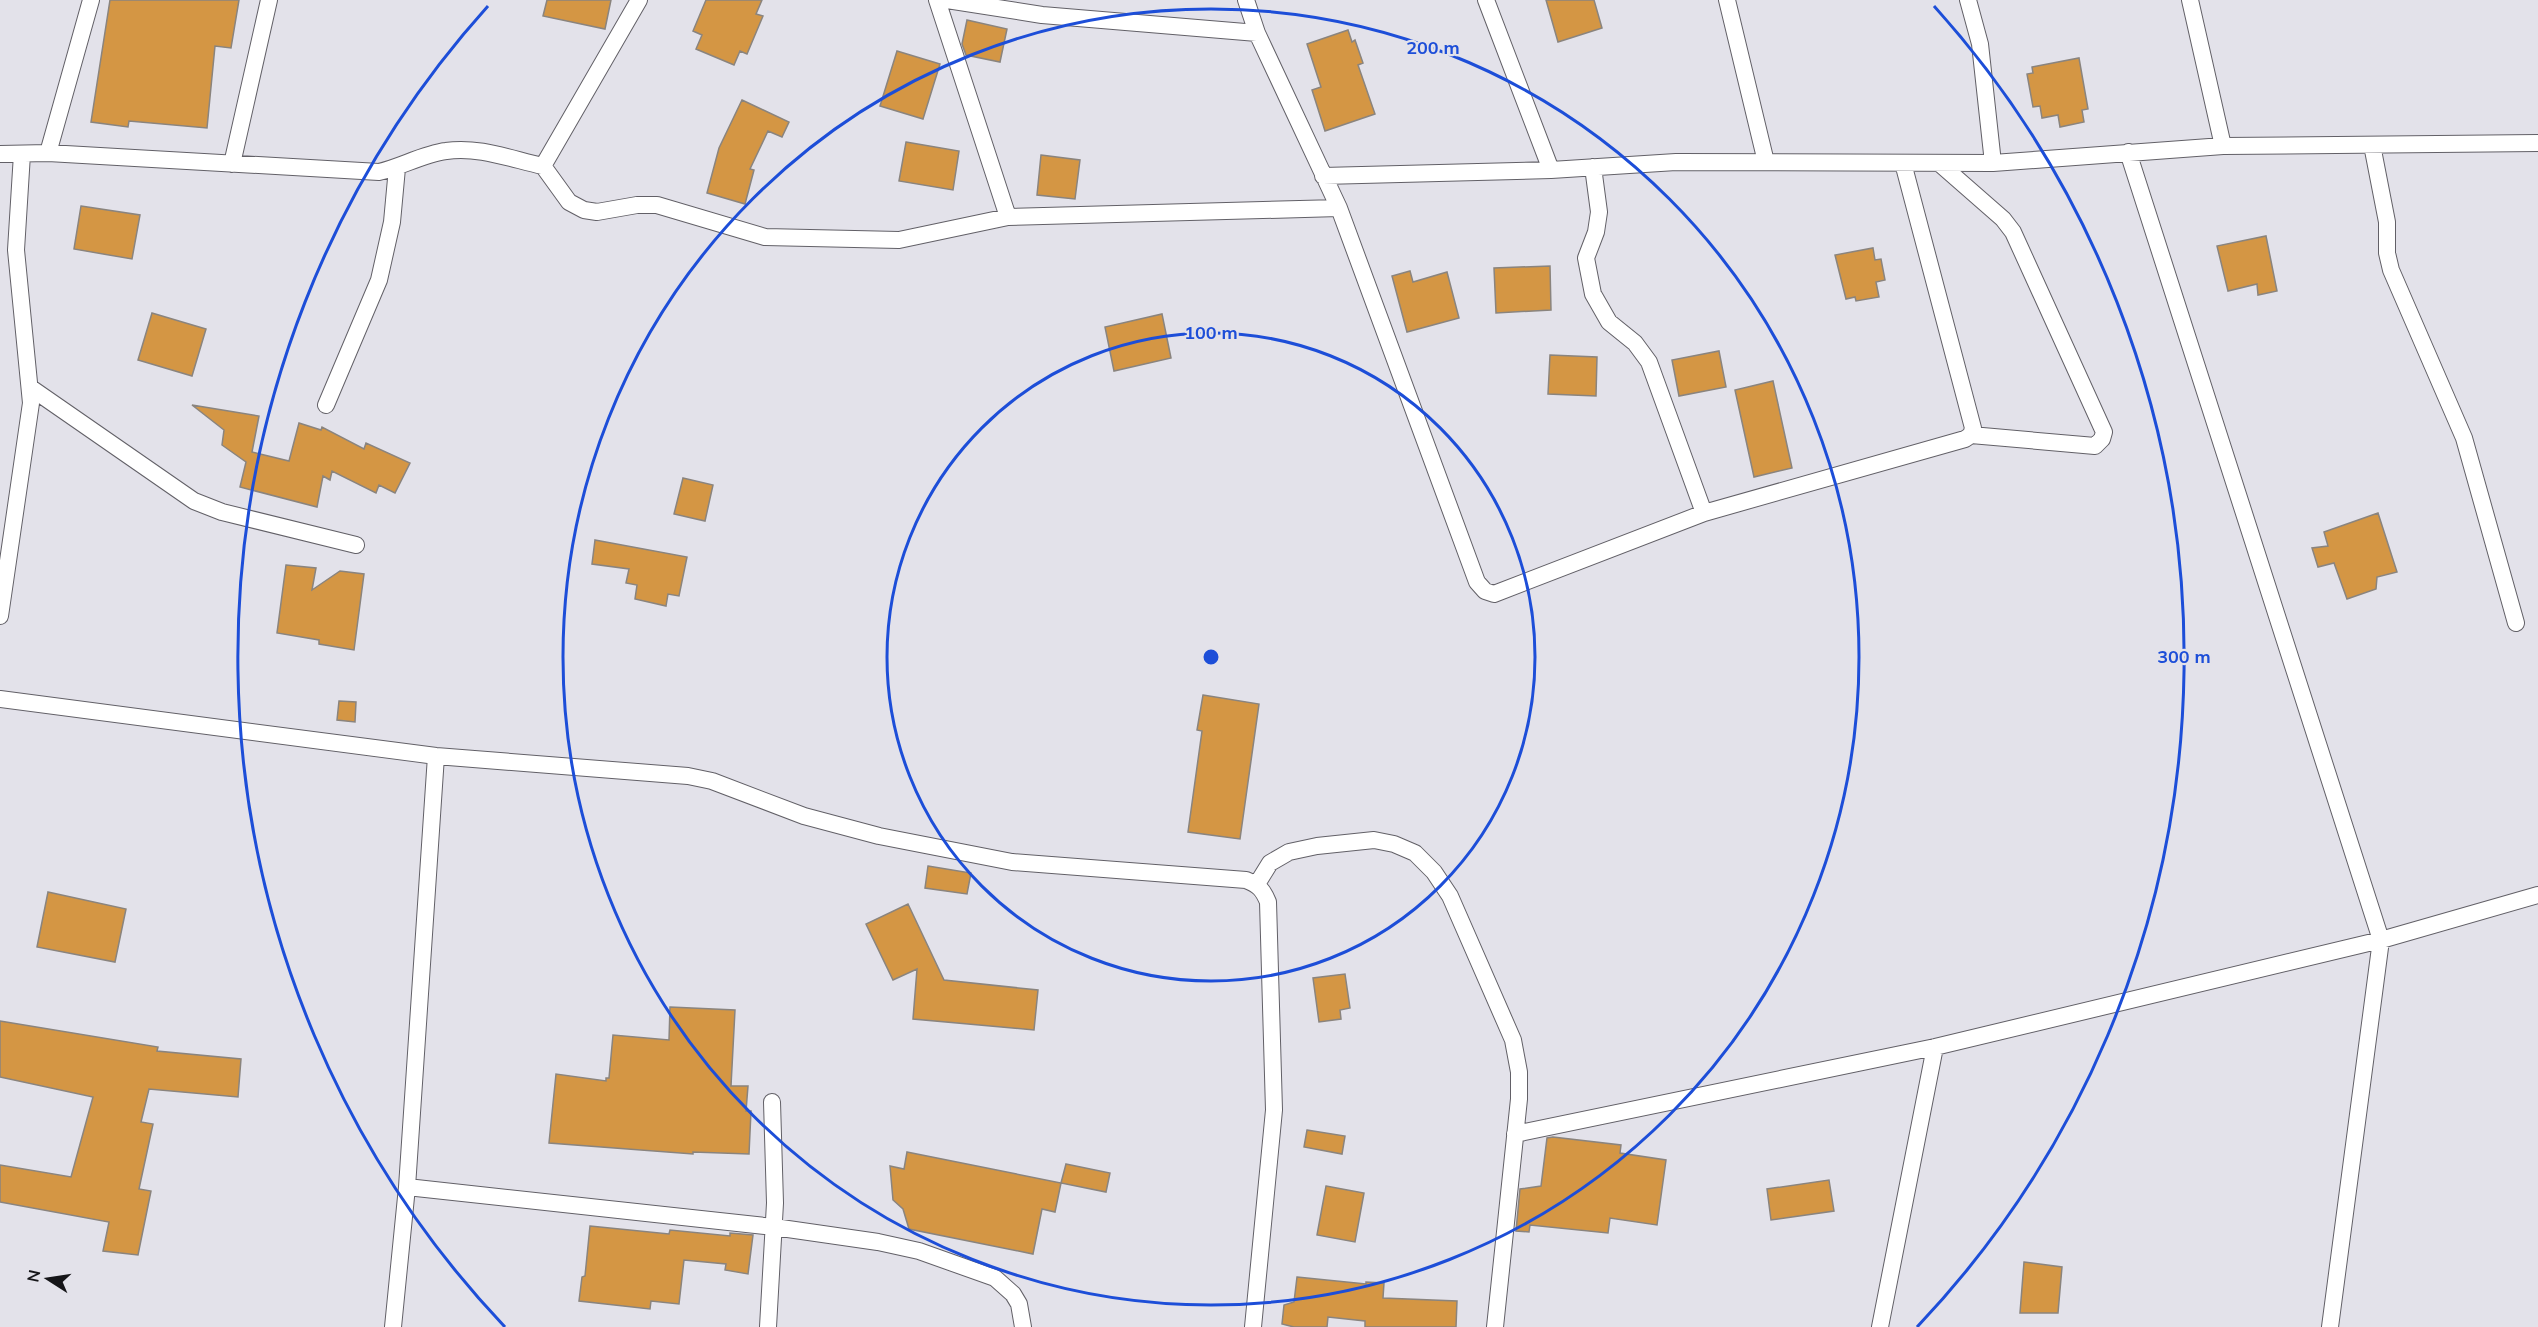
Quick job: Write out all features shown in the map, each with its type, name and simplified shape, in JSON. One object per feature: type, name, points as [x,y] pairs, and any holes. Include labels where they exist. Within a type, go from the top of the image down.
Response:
[{"type":"street","points":[[48,153],[91,0]]},
{"type":"street","points":[[232,164],[270,0]]},
{"type":"street","points":[[543,166],[639,0]]},
{"type":"street","points":[[937,0],[1008,217]]},
{"type":"street","points":[[947,0],[1042,15],[1257,33]]},
{"type":"street","points":[[1246,0],[1257,33],[1339,208],[1477,582],[1485,591],[1494,594],[1704,513],[1965,439],[1971,435],[2095,446],[2102,439],[2104,432],[2013,232],[2003,219],[1939,163]]},
{"type":"street","points":[[1486,0],[1551,170]]},
{"type":"street","points":[[1727,0],[1766,162]]},
{"type":"street","points":[[1968,0],[1980,44],[1993,163]]},
{"type":"street","points":[[2190,0],[2223,146]]},
{"type":"street","points":[[1323,176],[1551,170],[1676,162],[1993,163],[2223,146],[2538,143]]},
{"type":"street","points":[[2372,145],[2387,222],[2387,253],[2391,270],[2464,438],[2516,623]]},
{"type":"street","points":[[0,154],[48,153],[379,172],[397,168],[443,151],[469,149],[543,166],[569,202],[584,210],[597,212],[637,205],[657,205],[765,237],[899,240],[1008,217],[1339,208]]},
{"type":"street","points":[[2128,152],[2381,940],[2330,1327]]},
{"type":"street","points":[[0,616],[31,403],[16,250],[22,154]]},
{"type":"street","points":[[1903,163],[1972,428],[1971,435]]},
{"type":"street","points":[[1593,166],[1599,212],[1596,232],[1586,258],[1593,294],[1609,322],[1635,343],[1649,362],[1704,513]]},
{"type":"street","points":[[326,405],[379,280],[393,222],[397,168]]},
{"type":"street","points":[[31,388],[194,501],[222,512],[356,545]]},
{"type":"street","points":[[0,699],[436,756],[688,776],[712,782],[804,816],[879,836],[1012,862],[1246,880],[1257,884],[1268,902],[1274,1110],[1253,1327]]},
{"type":"street","points":[[393,1327],[407,1187],[436,756]]},
{"type":"street","points":[[1257,884],[1270,863],[1289,852],[1317,846],[1374,840],[1394,844],[1415,853],[1434,872],[1450,896],[1513,1040],[1519,1072],[1515,1134],[1495,1327]]},
{"type":"street","points":[[1515,1134],[1935,1047],[2381,940],[2538,895]]},
{"type":"street","points":[[1880,1327],[1935,1047]]},
{"type":"street","points":[[768,1327],[774,1227],[772,1102]]},
{"type":"street","points":[[407,1187],[774,1227],[878,1242],[919,1251],[961,1264],[995,1278],[1005,1286],[1019,1304],[1023,1327]]},
{"type":"building","points":[[110,0],[239,0],[231,48],[215,46],[207,128],[129,121],[128,127],[91,122]]},
{"type":"building","points":[[547,0],[611,0],[605,29],[543,16]]},
{"type":"building","points":[[706,0],[762,0],[756,14],[763,16],[747,54],[740,51],[734,65],[696,49],[702,35],[693,31]]},
{"type":"building","points":[[1546,0],[1594,0],[1602,28],[1558,42]]},
{"type":"building","points":[[967,20],[1007,29],[1000,62],[966,55],[962,44]]},
{"type":"building","points":[[1348,30],[1352,42],[1355,40],[1363,63],[1358,65],[1375,114],[1325,131],[1312,90],[1321,87],[1307,44]]},
{"type":"building","points":[[897,51],[940,64],[923,119],[880,106]]},
{"type":"building","points":[[2079,58],[2088,109],[2082,110],[2084,122],[2060,127],[2058,115],[2042,118],[2040,106],[2033,107],[2027,74],[2033,73],[2032,67]]},
{"type":"building","points":[[742,100],[789,122],[782,137],[768,131],[750,169],[754,170],[745,204],[707,193],[719,148]]},
{"type":"building","points":[[906,142],[959,151],[953,190],[899,181]]},
{"type":"building","points":[[1041,155],[1080,160],[1075,199],[1037,195]]},
{"type":"building","points":[[81,206],[140,215],[132,259],[74,249]]},
{"type":"building","points":[[2266,236],[2277,291],[2258,295],[2257,284],[2228,291],[2217,246]]},
{"type":"building","points":[[1873,248],[1875,260],[1881,259],[1885,280],[1876,282],[1879,297],[1856,301],[1855,297],[1846,299],[1835,255]]},
{"type":"building","points":[[1550,266],[1551,310],[1496,313],[1494,268]]},
{"type":"building","points":[[1410,271],[1413,282],[1447,272],[1459,318],[1407,332],[1392,276]]},
{"type":"building","points":[[152,313],[206,329],[192,376],[138,360]]},
{"type":"building","points":[[1162,314],[1171,358],[1114,371],[1105,327]]},
{"type":"building","points":[[1719,351],[1726,387],[1679,396],[1672,360]]},
{"type":"building","points":[[1550,355],[1597,357],[1596,396],[1548,394]]},
{"type":"building","points":[[1773,381],[1792,468],[1754,477],[1735,390]]},
{"type":"building","points":[[192,405],[259,416],[252,452],[289,461],[299,423],[321,430],[322,427],[364,449],[366,443],[410,463],[395,493],[379,485],[376,493],[332,471],[330,480],[323,476],[317,507],[240,487],[246,462],[222,445],[224,430]]},
{"type":"building","points":[[683,478],[713,485],[705,521],[674,514]]},
{"type":"building","points":[[2378,513],[2397,572],[2377,577],[2376,589],[2347,599],[2334,563],[2318,567],[2312,548],[2328,546],[2324,532]]},
{"type":"building","points":[[595,540],[687,557],[679,596],[668,594],[666,606],[635,599],[637,585],[626,583],[629,569],[592,564]]},
{"type":"building","points":[[286,565],[316,568],[312,590],[340,571],[364,574],[354,650],[319,644],[319,640],[277,633]]},
{"type":"building","points":[[1203,695],[1259,704],[1240,839],[1188,832],[1202,731],[1197,730]]},
{"type":"building","points":[[339,701],[356,702],[355,722],[337,720]]},
{"type":"building","points":[[928,866],[971,873],[967,894],[925,888]]},
{"type":"building","points":[[48,892],[126,909],[115,962],[37,947]]},
{"type":"building","points":[[908,904],[944,980],[1038,990],[1034,1030],[913,1019],[917,969],[893,980],[866,924]]},
{"type":"building","points":[[1345,974],[1350,1008],[1340,1010],[1341,1019],[1319,1022],[1313,978]]},
{"type":"building","points":[[670,1007],[735,1010],[731,1086],[748,1086],[746,1111],[751,1111],[749,1154],[693,1152],[693,1154],[549,1143],[556,1074],[606,1081],[606,1078],[609,1078],[613,1035],[669,1040]]},
{"type":"building","points":[[0,1021],[158,1047],[157,1051],[241,1059],[238,1097],[149,1089],[141,1122],[153,1124],[139,1189],[151,1191],[138,1255],[103,1251],[109,1222],[0,1202],[0,1165],[71,1177],[93,1097],[0,1077]]},
{"type":"building","points":[[1307,1130],[1345,1136],[1342,1154],[1304,1147]]},
{"type":"building","points":[[1547,1138],[1621,1145],[1620,1153],[1666,1160],[1657,1225],[1610,1218],[1608,1233],[1530,1225],[1529,1232],[1516,1231],[1520,1189],[1541,1186]]},
{"type":"building","points":[[907,1152],[1061,1183],[1055,1212],[1042,1209],[1033,1254],[909,1229],[903,1209],[893,1200],[890,1166],[904,1169]]},
{"type":"building","points":[[1066,1164],[1110,1173],[1106,1192],[1061,1183]]},
{"type":"building","points":[[1829,1180],[1834,1211],[1771,1220],[1767,1189]]},
{"type":"building","points":[[1326,1186],[1364,1193],[1355,1242],[1317,1235]]},
{"type":"building","points":[[590,1226],[669,1234],[670,1230],[730,1236],[730,1233],[753,1235],[748,1274],[725,1270],[726,1264],[684,1260],[679,1304],[651,1301],[650,1309],[579,1301],[582,1277],[585,1276]]},
{"type":"building","points":[[2024,1262],[2062,1267],[2058,1313],[2020,1313]]},
{"type":"building","points":[[1297,1277],[1366,1284],[1366,1282],[1384,1283],[1383,1298],[1457,1301],[1456,1327],[1365,1327],[1365,1321],[1328,1317],[1327,1327],[1294,1327],[1282,1324],[1284,1305],[1294,1302]]}]
